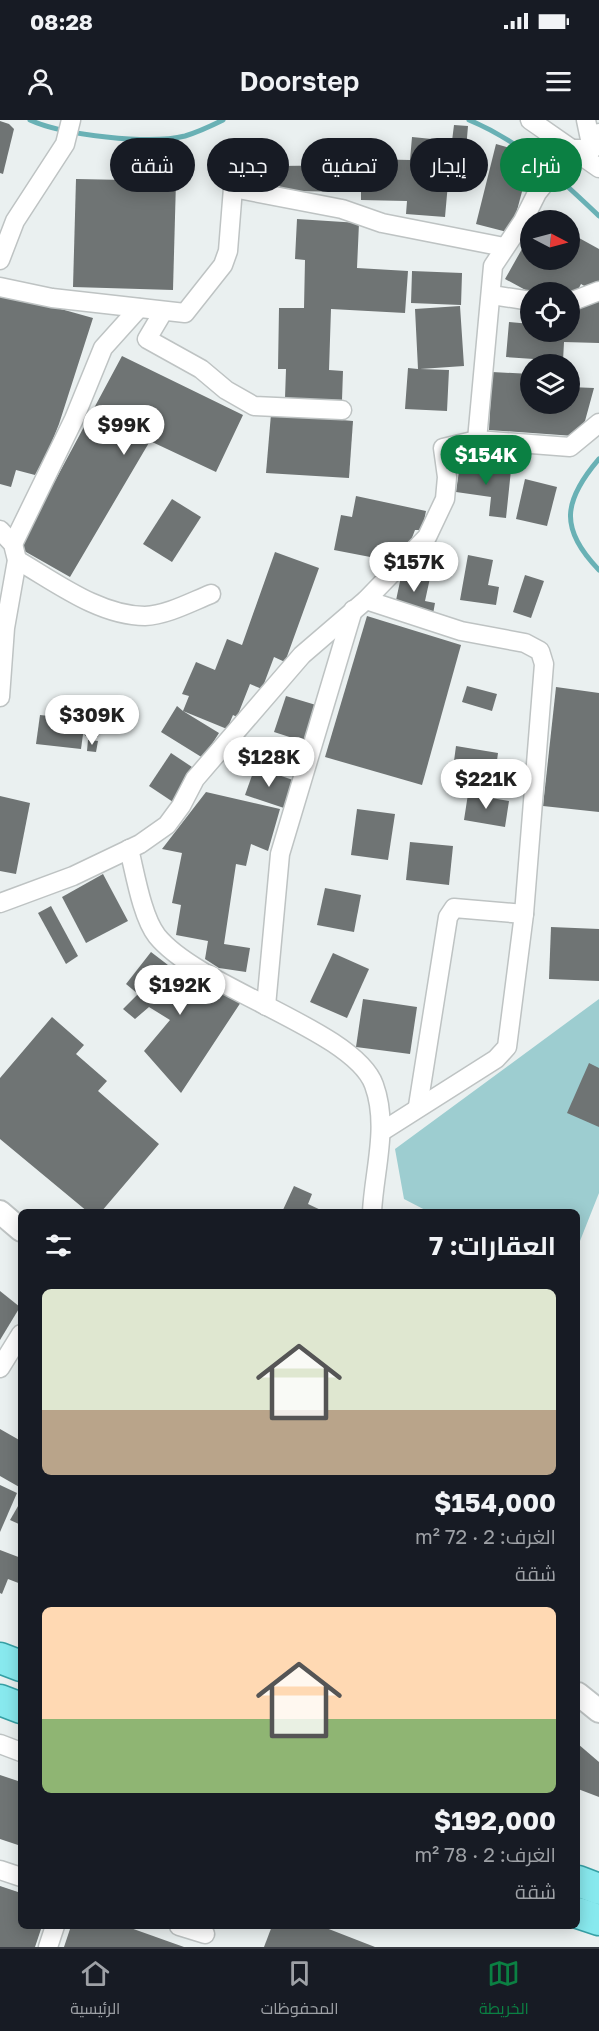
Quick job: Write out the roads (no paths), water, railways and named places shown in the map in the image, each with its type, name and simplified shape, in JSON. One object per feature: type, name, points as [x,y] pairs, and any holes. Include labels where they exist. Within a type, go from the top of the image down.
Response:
[{"type":"main road","points":[[0,1658],[18,1665]]},
{"type":"main road","points":[[0,1700],[18,1707]]},
{"type":"main road","points":[[580,1882],[599,1889]]},
{"type":"main road","points":[[580,1914],[599,1920]]},
{"type":"street","points":[[0,260],[15,221],[64,144],[71,120]]},
{"type":"street","points":[[530,120],[556,138]]},
{"type":"street","points":[[586,120],[596,141]]},
{"type":"street","points":[[582,156],[599,168]]},
{"type":"street","points":[[0,287],[52,298],[185,313],[223,265],[228,251],[233,192]]},
{"type":"street","points":[[254,192],[342,209],[382,223],[504,247]]},
{"type":"street","points":[[477,440],[493,266],[523,221],[538,192]]},
{"type":"street","points":[[580,298],[599,291]]},
{"type":"street","points":[[492,295],[520,299]]},
{"type":"street","points":[[0,697],[5,628],[15,552],[103,348],[139,308]]},
{"type":"street","points":[[163,312],[147,339],[201,369],[226,390],[254,406],[342,410]]},
{"type":"street","points":[[0,903],[73,876],[129,849],[167,825],[181,806],[195,779],[302,655],[360,605],[427,537],[445,498],[447,477],[443,448],[477,440],[570,447],[599,423]]},
{"type":"street","points":[[0,530],[15,552],[93,603],[145,616],[176,608],[211,594]]},
{"type":"street","points":[[360,605],[460,631],[525,644],[540,651],[544,664],[524,914],[507,1047],[496,1059],[418,1106],[381,1132]]},
{"type":"street","points":[[266,1006],[280,854],[360,605]]},
{"type":"street","points":[[129,849],[148,919],[157,935],[179,955],[210,976],[330,1042],[359,1063],[374,1084],[381,1132],[372,1209]]},
{"type":"street","points":[[418,1106],[448,917],[454,908],[524,914]]},
{"type":"street","points":[[0,1212],[18,1227]]},
{"type":"street","points":[[0,1368],[18,1339]]},
{"type":"street","points":[[580,1696],[599,1711]]},
{"type":"street","points":[[0,1744],[18,1751]]},
{"type":"street","points":[[0,1870],[18,1876]]},
{"type":"street","points":[[48,1947],[54,1929]]},
{"type":"street","points":[[186,1929],[204,1936]]},
{"type":"waterway","points":[[30,120],[63,130],[129,139],[170,139],[185,136],[223,120]]},
{"type":"waterway","points":[[469,120],[523,150],[554,174],[599,216]]},
{"type":"waterway","points":[[599,459],[578,488],[570,515],[577,541],[599,570]]}]
